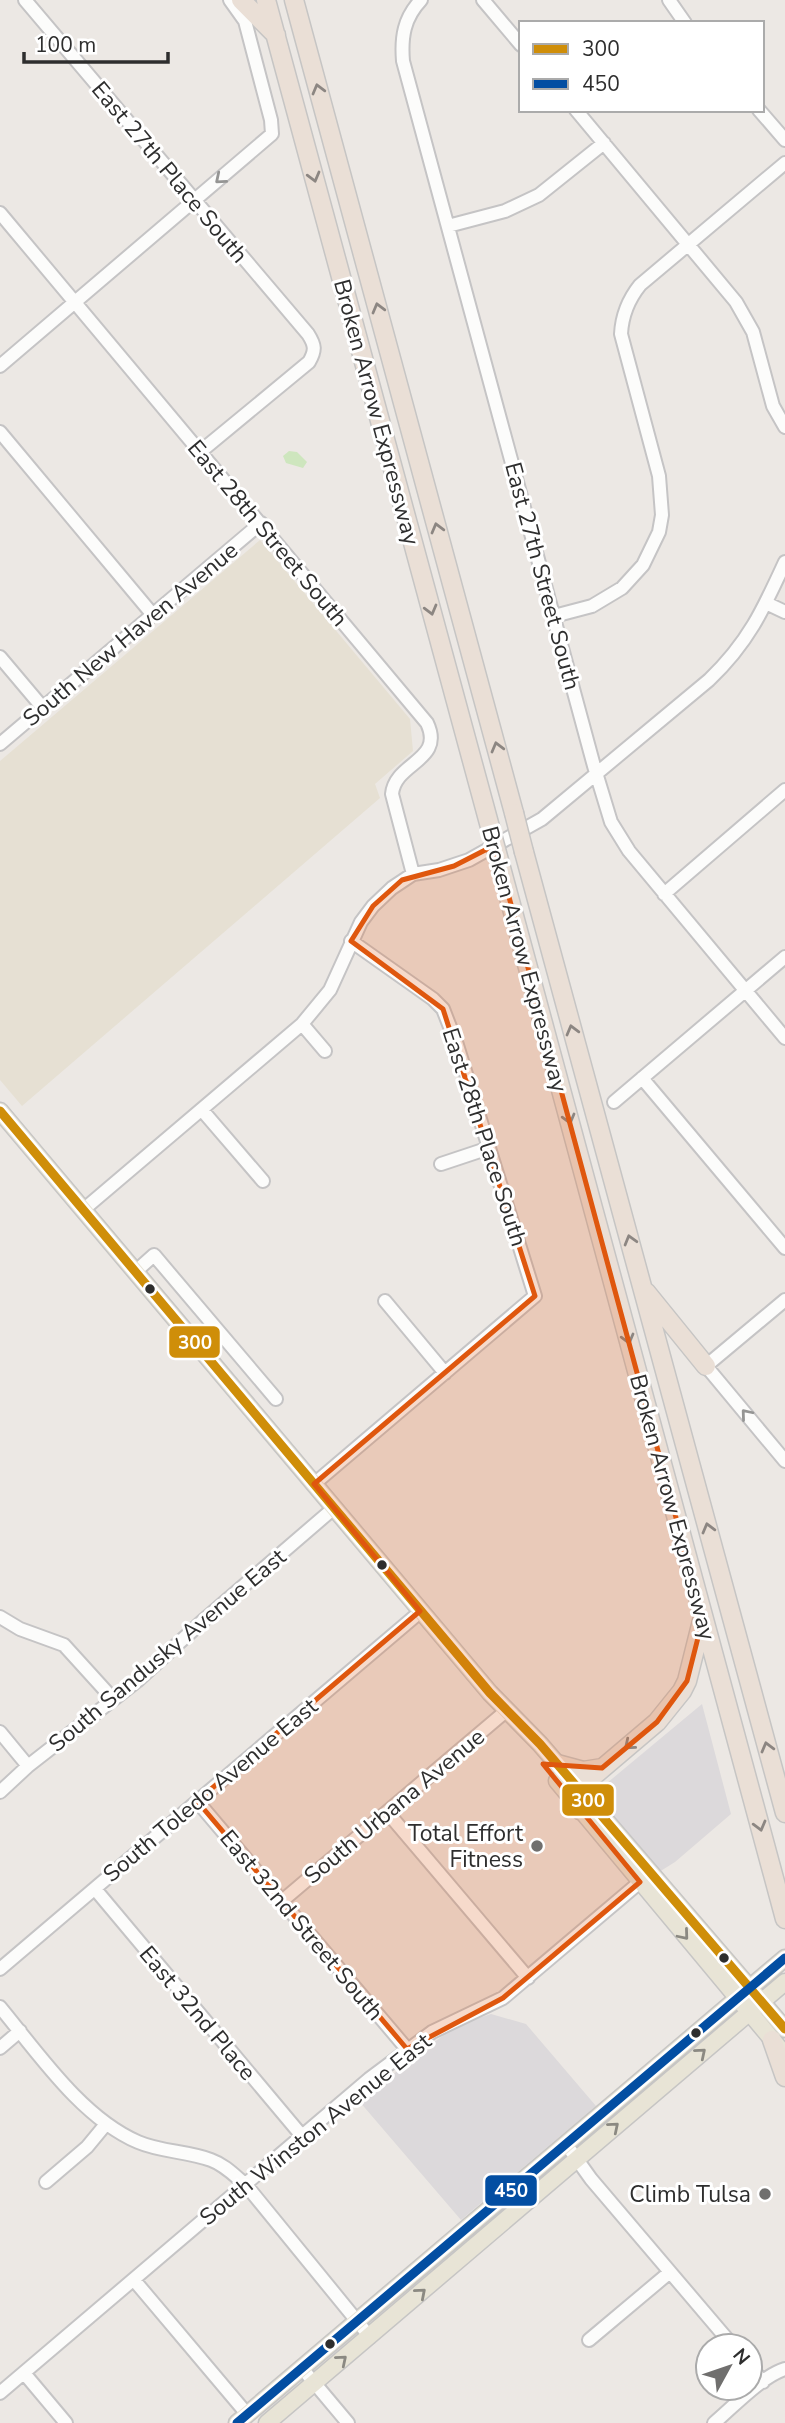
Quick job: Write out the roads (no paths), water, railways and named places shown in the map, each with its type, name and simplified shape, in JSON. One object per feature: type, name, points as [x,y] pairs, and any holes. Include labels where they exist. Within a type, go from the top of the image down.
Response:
[{"type":"highway","points":[[241,0],[276,35]]},
{"type":"highway","name":"Broken Arrow Expressway","points":[[266,0],[785,1919]]},
{"type":"highway","name":"Broken Arrow Expressway","points":[[294,0],[785,1813]]},
{"type":"highway","points":[[644,1290],[706,1366]]},
{"type":"highway","points":[[581,1802],[586,1784],[657,1721],[674,1702],[687,1681],[703,1618]]},
{"type":"highway","points":[[556,1764],[587,1771],[601,1768]]},
{"type":"highway","points":[[779,2035],[785,2077]]},
{"type":"main road","points":[[0,1111],[420,1612],[506,1712],[556,1764],[640,1882],[737,2000],[755,2007]]},
{"type":"main road","points":[[506,1712],[532,1751],[750,1988],[755,2007],[779,2035],[785,2055]]},
{"type":"main road","points":[[243,2420],[301,2367],[785,1958]]},
{"type":"main road","points":[[267,2423],[785,1982]]},
{"type":"street","name":"East 27th Place South","points":[[25,0],[315,345],[309,362],[201,452]]},
{"type":"street","points":[[0,366],[270,138],[271,120],[245,22],[230,0]]},
{"type":"street","name":"East 27th Street South","points":[[421,0],[404,26],[403,61],[611,822],[629,851],[785,1038]]},
{"type":"street","points":[[483,0],[519,43]]},
{"type":"street","points":[[669,0],[684,21]]},
{"type":"street","points":[[578,112],[720,280],[746,317],[759,351],[773,406],[785,426]]},
{"type":"street","points":[[761,112],[785,140]]},
{"type":"street","points":[[448,226],[505,211],[539,195],[604,143]]},
{"type":"street","points":[[555,616],[592,606],[622,588],[643,565],[659,532],[662,515],[660,484],[624,348],[622,325],[628,302],[640,285],[785,163]]},
{"type":"street","name":"East 28th Street South","points":[[0,213],[261,523],[429,728],[431,741],[426,752],[392,787],[393,803],[413,874]]},
{"type":"street","points":[[0,432],[153,615]]},
{"type":"street","name":"South New Haven Avenue","points":[[0,744],[261,523]]},
{"type":"street","points":[[83,1210],[302,1024],[330,990],[351,941],[373,906],[391,888],[413,874],[439,870],[469,860],[542,819],[726,664],[751,631],[785,562]]},
{"type":"street","points":[[766,603],[785,612]]},
{"type":"street","points":[[0,657],[43,708]]},
{"type":"street","points":[[664,894],[785,790]]},
{"type":"street","name":"East 28th Place South","points":[[351,941],[422,989],[443,1009],[457,1045],[535,1296],[445,1373]]},
{"type":"street","points":[[614,1102],[785,957]]},
{"type":"street","points":[[302,1024],[325,1051]]},
{"type":"street","points":[[642,1078],[785,1248]]},
{"type":"street","points":[[202,1110],[262,1181]]},
{"type":"street","points":[[441,1164],[489,1148]]},
{"type":"street","points":[[135,1272],[154,1255],[276,1399]]},
{"type":"street","points":[[785,1300],[706,1366],[785,1461]]},
{"type":"street","points":[[314,1484],[445,1373],[385,1301]]},
{"type":"street","name":"South Sandusky Avenue East","points":[[0,1792],[28,1766],[113,1699],[334,1508]]},
{"type":"street","name":"South Toledo Avenue East","points":[[0,1969],[420,1612]]},
{"type":"street","points":[[0,1616],[20,1629],[64,1645],[113,1699]]},
{"type":"street","name":"South Urbana Avenue","points":[[282,1901],[506,1712]]},
{"type":"street","points":[[0,1732],[28,1766]]},
{"type":"street","name":"East 32nd Street South","points":[[198,1801],[407,2049]]},
{"type":"street","points":[[388,1813],[528,1978]]},
{"type":"street","name":"South Winston Avenue East","points":[[0,2393],[407,2049],[449,2022],[503,1998],[640,1882]]},
{"type":"street","name":"East 32nd Place","points":[[95,1889],[302,2136]]},
{"type":"street","points":[[0,2007],[79,2101],[106,2124],[139,2143],[159,2150],[209,2160],[230,2171],[246,2185],[370,2337]]},
{"type":"street","points":[[0,2048],[20,2031]]},
{"type":"street","points":[[46,2182],[87,2147],[106,2124]]},
{"type":"street","points":[[566,2144],[575,2160],[721,2332]]},
{"type":"street","points":[[589,2340],[670,2272]]},
{"type":"street","points":[[134,2280],[243,2420]]},
{"type":"street","points":[[301,2367],[348,2423]]},
{"type":"street","points":[[764,2381],[777,2371],[785,2369]]},
{"type":"street","points":[[24,2373],[66,2423]]},
{"type":"street","points":[[714,2423],[739,2402]]},
{"type":"place","name":"Total Effort Fitness","points":[[537,1846]]},
{"type":"place","name":"Climb Tulsa","points":[[765,2194]]}]
